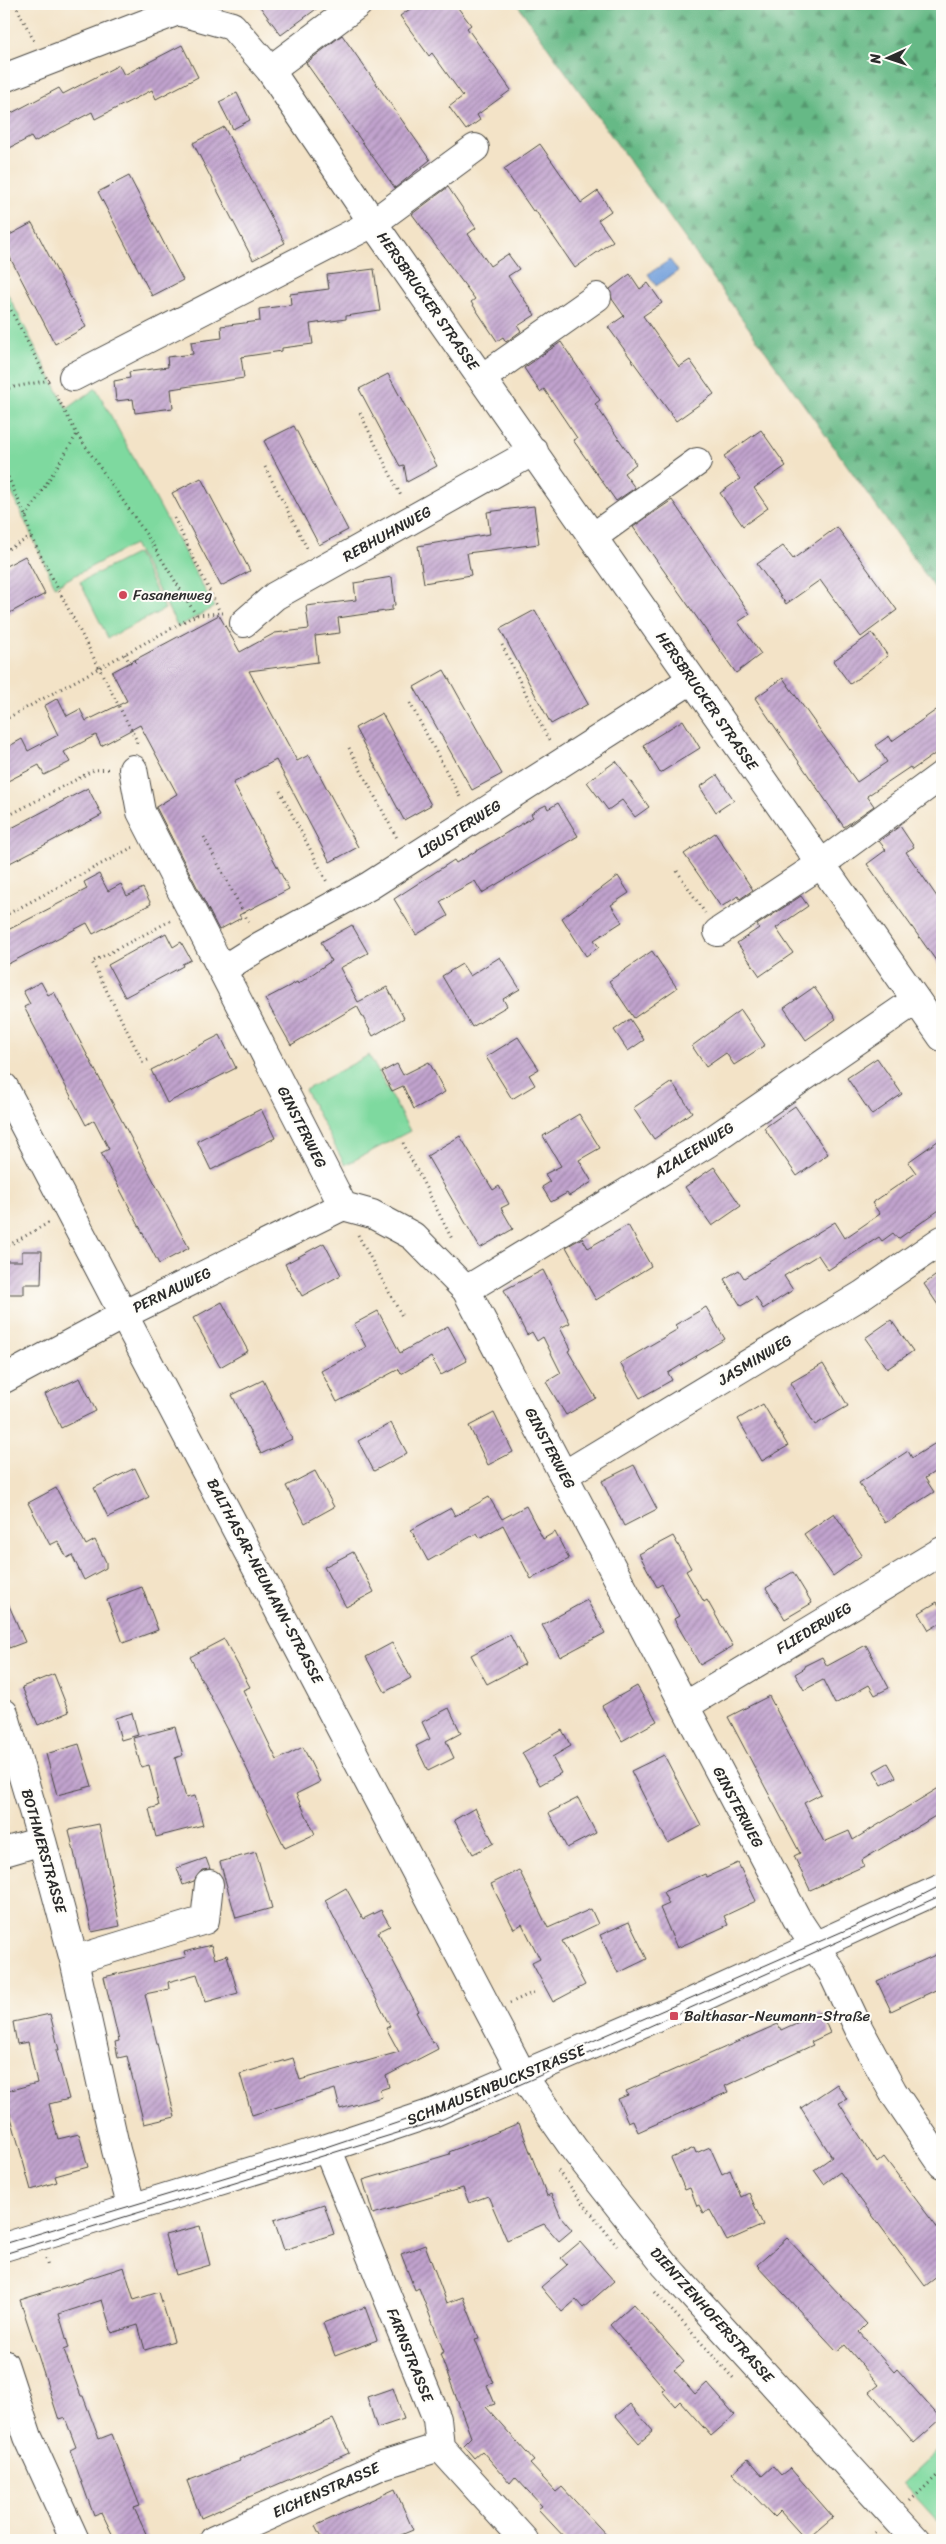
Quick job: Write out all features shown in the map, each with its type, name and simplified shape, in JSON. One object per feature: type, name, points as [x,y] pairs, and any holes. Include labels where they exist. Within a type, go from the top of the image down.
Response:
[{"type":"street","points":[[270,70],[358,4]]},
{"type":"street","name":"HERSBRUCKER STRASSE","points":[[4,78],[178,7],[232,26],[270,70],[373,223],[534,451],[691,680],[821,864],[928,1006],[942,1037]]},
{"type":"street","name":"HERSBRUCKER STRASSE","points":[[373,223],[474,148]]},
{"type":"street","points":[[60,378],[373,223]]},
{"type":"street","name":"HERSBRUCKER STRASSE","points":[[482,378],[597,297]]},
{"type":"street","name":"REBHUHNWEG","points":[[232,618],[534,451]]},
{"type":"street","points":[[593,537],[697,462]]},
{"type":"street","name":"LIGUSTERWEG","points":[[222,970],[260,946],[338,903],[473,821],[691,680]]},
{"type":"street","name":"GINSTERWEG","points":[[133,769],[141,812],[152,835],[343,1206],[372,1214],[414,1236],[466,1290],[797,1919],[816,1946],[893,2092],[942,2164]]},
{"type":"street","points":[[718,932],[821,864],[942,775]]},
{"type":"street","name":"AZALEENWEG","points":[[466,1290],[708,1143],[928,1006]]},
{"type":"street","name":"BALTHASAR-NEUMANN-STRASSE","points":[[4,1087],[125,1314],[523,2076]]},
{"type":"street","name":"PERNAUWEG","points":[[4,1379],[125,1314],[343,1206]]},
{"type":"street","name":"JASMINWEG","points":[[564,1475],[862,1295],[942,1240]]},
{"type":"street","name":"FLIEDERWEG","points":[[685,1706],[942,1551]]},
{"type":"street","name":"BOTHMERSTRASSE","points":[[4,1713],[42,1841],[74,1960],[116,2150],[132,2208]]},
{"type":"street","points":[[4,1852],[42,1841]]},
{"type":"street","points":[[74,1960],[205,1920],[209,1884]]},
{"type":"street","name":"SCHMAUSENBUCKSTRASSE","points":[[4,2247],[327,2148],[435,2112],[523,2076],[942,1888]]},
{"type":"street","name":"DIENTZENHOFERSTRASSE","points":[[523,2076],[574,2149],[664,2265],[916,2540]]},
{"type":"street","name":"FARNSTRASSE","points":[[327,2148],[437,2419],[440,2447]]},
{"type":"street","points":[[4,2364],[28,2437],[74,2540]]},
{"type":"street","points":[[440,2447],[524,2540]]},
{"type":"street","name":"EICHENSTRASSE","points":[[214,2540],[382,2465],[440,2447]]},
{"type":"path","points":[[15,4],[45,62]]},
{"type":"path","points":[[4,297],[60,378],[77,434],[148,537],[196,615]]},
{"type":"path","points":[[4,389],[60,378]]},
{"type":"path","points":[[360,413],[413,519]]},
{"type":"path","points":[[26,517],[77,434]]},
{"type":"path","points":[[265,466],[319,571]]},
{"type":"path","points":[[4,468],[26,517],[30,537],[137,741],[133,769],[94,770],[4,818]]},
{"type":"path","points":[[174,518],[232,618]]},
{"type":"path","points":[[4,551],[30,537]]},
{"type":"path","points":[[4,720],[196,615],[232,618]]},
{"type":"path","points":[[502,645],[560,763]]},
{"type":"path","points":[[125,654],[130,662],[140,661]]},
{"type":"path","points":[[410,703],[473,821]]},
{"type":"path","points":[[349,748],[409,860]]},
{"type":"path","points":[[280,791],[338,903]]},
{"type":"path","points":[[4,916],[152,835]]},
{"type":"path","points":[[204,837],[260,946]]},
{"type":"path","points":[[677,871],[718,932]]},
{"type":"path","points":[[148,1060],[143,1062],[92,962],[191,910]]},
{"type":"path","points":[[404,1143],[454,1244]]},
{"type":"path","points":[[343,1206],[403,1318]]},
{"type":"path","points":[[4,1248],[70,1211]]},
{"type":"path","points":[[894,2515],[942,2471]]},
{"type":"green space","points":[[517,4],[942,4],[942,598]]},
{"type":"green space","points":[[4,287],[67,409],[96,388],[214,607],[178,627],[134,544],[55,586],[4,476]]},
{"type":"green space","name":"Fasanenweg","points":[[137,553],[165,609],[108,638],[80,582]]},
{"type":"green space","points":[[369,1055],[410,1131],[345,1165],[305,1090]]},
{"type":"green space","points":[[942,2447],[942,2526],[903,2483]]},
{"type":"water","points":[[670,260],[678,271],[656,286],[648,274]]},
{"type":"building","points":[[258,4],[323,4],[281,35]]},
{"type":"building","points":[[417,4],[455,4],[471,25],[467,28],[511,90],[477,115],[480,120],[466,130],[449,107],[463,96],[432,53],[429,56],[400,16]]},
{"type":"building","points":[[342,35],[430,160],[395,188],[306,63]]},
{"type":"building","points":[[182,45],[198,77],[156,99],[152,90],[95,119],[92,112],[34,142],[31,137],[4,151],[4,117],[59,88],[63,94],[119,65],[124,75]]},
{"type":"building","points":[[237,93],[250,120],[233,129],[219,102]]},
{"type":"building","points":[[224,127],[285,243],[253,260],[193,143]]},
{"type":"building","points":[[540,144],[581,203],[598,191],[611,211],[598,220],[613,241],[575,268],[504,169]]},
{"type":"building","points":[[129,176],[183,280],[152,296],[98,192]]},
{"type":"building","points":[[448,187],[476,228],[468,234],[490,266],[508,254],[519,269],[508,276],[535,315],[518,326],[521,331],[506,342],[503,337],[497,341],[471,302],[475,299],[412,214]]},
{"type":"building","points":[[32,223],[86,327],[55,344],[4,246],[4,238]]},
{"type":"building","points":[[374,269],[380,311],[346,316],[346,319],[310,324],[313,344],[282,348],[282,351],[241,357],[244,378],[171,389],[173,408],[135,413],[133,399],[116,401],[114,381],[130,378],[129,372],[168,367],[167,357],[193,354],[191,342],[222,338],[221,326],[260,321],[259,309],[291,305],[290,294],[329,289],[327,275]]},
{"type":"building","points":[[630,274],[640,289],[648,283],[662,303],[643,316],[679,367],[690,360],[714,394],[676,421],[608,327],[624,316],[612,299],[610,289]]},
{"type":"building","points":[[561,342],[600,400],[595,404],[636,464],[624,473],[635,488],[616,501],[573,440],[577,438],[544,389],[540,392],[524,368]]},
{"type":"building","points":[[388,374],[437,466],[407,482],[404,465],[400,466],[359,389]]},
{"type":"building","points":[[294,426],[348,530],[319,545],[264,441]]},
{"type":"building","points":[[761,430],[786,466],[754,488],[768,508],[743,526],[720,493],[740,479],[724,456]]},
{"type":"building","points":[[201,478],[250,571],[221,586],[172,493]]},
{"type":"building","points":[[672,500],[750,614],[738,622],[761,654],[736,673],[633,527]]},
{"type":"building","points":[[534,506],[539,544],[467,553],[471,575],[424,583],[418,546],[490,534],[487,512]]},
{"type":"building","points":[[837,527],[897,610],[861,637],[820,580],[786,604],[757,564],[783,546],[793,559]]},
{"type":"building","points":[[25,556],[45,594],[4,616],[4,567]]},
{"type":"building","points":[[392,577],[395,605],[392,606],[392,610],[338,618],[340,633],[315,636],[318,662],[249,671],[297,761],[309,755],[358,847],[330,862],[276,760],[233,783],[289,889],[239,915],[241,918],[219,930],[156,807],[177,794],[140,725],[101,746],[96,735],[64,752],[70,762],[44,775],[39,765],[4,783],[4,749],[22,739],[28,751],[58,735],[44,706],[58,698],[67,716],[80,709],[86,721],[127,701],[112,672],[219,615],[240,652],[275,633],[309,629],[306,606],[356,600],[354,583]]},
{"type":"building","points":[[535,610],[588,704],[551,724],[500,629]]},
{"type":"building","points":[[872,633],[888,656],[850,684],[833,661]]},
{"type":"building","points":[[444,670],[502,774],[472,790],[414,687]]},
{"type":"building","points":[[783,678],[857,782],[887,762],[876,745],[889,736],[892,741],[942,706],[942,749],[912,770],[910,767],[867,796],[874,806],[844,827],[755,698]]},
{"type":"building","points":[[382,713],[431,805],[404,820],[355,728]]},
{"type":"building","points":[[683,720],[700,748],[660,773],[643,745]]},
{"type":"building","points":[[616,761],[649,807],[635,817],[622,800],[608,810],[587,782]]},
{"type":"building","points":[[717,775],[734,800],[716,812],[700,787]]},
{"type":"building","points":[[88,788],[102,815],[4,866],[4,832]]},
{"type":"building","points":[[558,803],[578,836],[482,893],[475,881],[453,893],[440,902],[448,916],[416,935],[394,899],[454,860],[456,863],[533,817],[531,814],[538,809],[546,805],[548,809]]},
{"type":"building","points":[[900,826],[914,847],[906,852],[942,904],[942,969],[867,864],[886,850],[879,841]]},
{"type":"building","points":[[715,833],[753,890],[740,899],[738,896],[721,907],[684,854]]},
{"type":"building","points":[[99,874],[108,891],[121,884],[127,896],[143,888],[151,904],[93,934],[87,923],[4,966],[4,932],[87,889],[84,882]]},
{"type":"building","points":[[618,876],[629,893],[611,905],[622,922],[594,940],[599,947],[586,956],[562,918]]},
{"type":"building","points":[[801,896],[808,906],[776,928],[793,953],[760,976],[737,943],[759,928],[757,925]]},
{"type":"building","points":[[352,925],[368,953],[340,968],[358,1002],[387,987],[404,1018],[373,1036],[357,1006],[291,1045],[265,999],[297,982],[298,984],[331,961],[321,942]]},
{"type":"building","points":[[166,933],[173,947],[181,942],[191,960],[125,997],[108,965]]},
{"type":"building","points":[[652,951],[677,988],[634,1018],[609,981]]},
{"type":"building","points":[[500,957],[520,989],[503,999],[507,1006],[472,1027],[442,976],[462,964],[470,976]]},
{"type":"building","points":[[41,982],[48,995],[54,992],[189,1248],[159,1264],[101,1153],[109,1149],[94,1120],[86,1125],[24,1007],[30,1004],[23,991]]},
{"type":"building","points":[[814,987],[836,1019],[806,1040],[784,1008]]},
{"type":"building","points":[[741,1010],[765,1045],[734,1065],[726,1053],[706,1067],[692,1046]]},
{"type":"building","points":[[630,1019],[644,1040],[628,1051],[614,1030]]},
{"type":"building","points":[[220,1035],[236,1068],[167,1103],[151,1070]]},
{"type":"building","points":[[518,1037],[539,1069],[529,1075],[535,1085],[512,1099],[486,1057]]},
{"type":"building","points":[[877,1058],[902,1094],[872,1115],[847,1078]]},
{"type":"building","points":[[429,1062],[445,1092],[414,1109],[403,1086],[392,1091],[382,1072],[397,1064],[403,1075]]},
{"type":"building","points":[[672,1082],[692,1112],[654,1139],[633,1108]]},
{"type":"building","points":[[795,1106],[828,1154],[797,1176],[764,1128]]},
{"type":"building","points":[[261,1109],[275,1138],[211,1170],[197,1141]]},
{"type":"building","points":[[579,1114],[600,1148],[579,1160],[592,1182],[569,1196],[567,1193],[551,1202],[542,1187],[550,1182],[545,1174],[561,1166],[543,1136]]},
{"type":"building","points":[[460,1136],[493,1190],[499,1186],[509,1204],[501,1208],[513,1229],[480,1248],[427,1156]]},
{"type":"building","points":[[942,1138],[942,1208],[898,1239],[893,1233],[882,1241],[879,1237],[828,1270],[818,1255],[784,1276],[793,1290],[763,1309],[756,1297],[741,1306],[724,1279],[739,1270],[744,1278],[835,1222],[845,1238],[880,1214],[872,1203],[916,1173],[908,1162]]},
{"type":"building","points":[[714,1167],[741,1206],[712,1226],[685,1187]]},
{"type":"building","points":[[628,1225],[651,1266],[596,1300],[566,1247],[582,1238],[588,1248]]},
{"type":"building","points":[[324,1243],[341,1275],[302,1296],[285,1264]]},
{"type":"building","points":[[22,1251],[42,1251],[41,1284],[24,1284],[24,1294],[4,1294],[4,1261],[22,1261]]},
{"type":"building","points":[[543,1270],[570,1323],[560,1328],[571,1349],[568,1351],[596,1398],[566,1415],[546,1382],[561,1373],[543,1337],[537,1341],[532,1332],[527,1335],[504,1290]]},
{"type":"building","points":[[942,1271],[942,1311],[924,1284]]},
{"type":"building","points":[[222,1302],[248,1351],[220,1367],[193,1318]]},
{"type":"building","points":[[706,1307],[725,1339],[668,1373],[672,1380],[640,1398],[620,1363],[678,1329],[675,1325]]},
{"type":"building","points":[[378,1311],[400,1353],[448,1326],[467,1361],[441,1375],[431,1357],[401,1374],[399,1369],[337,1402],[321,1371],[366,1347],[354,1324]]},
{"type":"building","points":[[891,1320],[913,1351],[887,1369],[865,1338]]},
{"type":"building","points":[[823,1364],[848,1406],[815,1425],[790,1383]]},
{"type":"building","points":[[80,1378],[96,1411],[61,1428],[45,1394]]},
{"type":"building","points":[[263,1380],[292,1439],[261,1454],[232,1395]]},
{"type":"building","points":[[763,1404],[788,1446],[762,1461],[738,1419]]},
{"type":"building","points":[[494,1413],[513,1452],[488,1465],[469,1426]]},
{"type":"building","points":[[391,1423],[407,1453],[374,1471],[358,1441]]},
{"type":"building","points":[[942,1439],[942,1467],[925,1478],[934,1492],[885,1523],[859,1483],[908,1451],[912,1458]]},
{"type":"building","points":[[634,1465],[657,1509],[624,1526],[602,1481]]},
{"type":"building","points":[[135,1468],[149,1497],[108,1517],[94,1488]]},
{"type":"building","points":[[315,1471],[334,1507],[305,1523],[286,1486]]},
{"type":"building","points":[[56,1488],[86,1545],[95,1540],[106,1562],[106,1568],[84,1580],[72,1555],[67,1558],[58,1541],[50,1545],[28,1503]]},
{"type":"building","points":[[489,1497],[502,1519],[526,1506],[543,1539],[555,1532],[569,1559],[531,1579],[503,1525],[480,1538],[477,1533],[428,1561],[411,1530],[451,1508],[455,1516]]},
{"type":"building","points":[[834,1513],[862,1555],[833,1576],[804,1534]]},
{"type":"building","points":[[673,1536],[691,1568],[686,1571],[704,1602],[707,1600],[733,1646],[700,1665],[674,1619],[679,1616],[662,1584],[657,1587],[639,1554]]},
{"type":"building","points":[[353,1552],[374,1592],[346,1607],[324,1567]]},
{"type":"building","points":[[793,1572],[812,1603],[785,1619],[766,1588]]},
{"type":"building","points":[[142,1587],[158,1630],[123,1643],[107,1600]]},
{"type":"building","points":[[4,1594],[25,1642],[9,1648],[4,1634]]},
{"type":"building","points":[[587,1600],[605,1633],[560,1657],[542,1625]]},
{"type":"building","points":[[937,1602],[942,1611],[942,1622],[929,1630],[919,1613]]},
{"type":"building","points":[[510,1635],[525,1664],[487,1684],[471,1655]]},
{"type":"building","points":[[224,1639],[250,1687],[243,1690],[277,1760],[303,1747],[320,1782],[296,1794],[315,1834],[285,1848],[228,1730],[190,1657]]},
{"type":"building","points":[[392,1643],[411,1678],[385,1692],[366,1657]]},
{"type":"building","points":[[866,1645],[889,1688],[875,1695],[869,1685],[835,1704],[823,1680],[804,1690],[795,1674],[805,1668],[804,1666],[822,1657],[827,1666]]},
{"type":"building","points":[[54,1674],[69,1712],[38,1725],[22,1687]]},
{"type":"building","points":[[637,1686],[657,1721],[622,1741],[602,1706]]},
{"type":"building","points":[[769,1696],[821,1794],[804,1803],[824,1842],[849,1831],[853,1840],[942,1786],[942,1812],[862,1860],[864,1866],[810,1890],[794,1856],[800,1853],[728,1717]]},
{"type":"building","points":[[449,1708],[461,1733],[446,1741],[454,1758],[428,1771],[416,1746],[430,1739],[422,1722]]},
{"type":"building","points":[[132,1713],[138,1735],[121,1740],[115,1718]]},
{"type":"building","points":[[175,1727],[183,1755],[175,1758],[186,1798],[195,1796],[203,1825],[156,1837],[149,1809],[159,1806],[149,1765],[141,1767],[133,1738]]},
{"type":"building","points":[[562,1730],[571,1746],[552,1757],[561,1773],[540,1785],[522,1753]]},
{"type":"building","points":[[79,1744],[92,1786],[57,1795],[46,1754]]},
{"type":"building","points":[[664,1755],[701,1826],[668,1843],[631,1771]]},
{"type":"building","points":[[888,1763],[896,1777],[882,1785],[874,1771]]},
{"type":"building","points":[[578,1798],[596,1833],[567,1848],[549,1813]]},
{"type":"building","points":[[475,1808],[494,1843],[473,1854],[454,1820]]},
{"type":"building","points":[[99,1824],[120,1926],[92,1932],[69,1830]]},
{"type":"building","points":[[256,1852],[272,1908],[236,1918],[220,1862]]},
{"type":"building","points":[[206,1858],[210,1869],[202,1870],[194,1881],[183,1885],[177,1868]]},
{"type":"building","points":[[738,1863],[756,1901],[724,1916],[728,1925],[677,1948],[660,1908],[669,1904],[663,1892],[705,1874],[707,1877]]},
{"type":"building","points":[[519,1870],[548,1928],[591,1909],[598,1924],[562,1941],[585,1985],[553,2002],[532,1963],[540,1959],[522,1924],[514,1929],[491,1884]]},
{"type":"building","points":[[346,1888],[363,1919],[381,1910],[390,1926],[378,1932],[419,2011],[416,2012],[432,2043],[435,2042],[438,2049],[386,2076],[389,2087],[380,2090],[382,2097],[340,2109],[335,2089],[252,2115],[240,2074],[293,2058],[300,2080],[399,2052],[386,2028],[390,2026],[325,1900]]},
{"type":"building","points":[[629,1922],[647,1959],[618,1973],[600,1935]]},
{"type":"building","points":[[211,1945],[215,1959],[227,1955],[238,1993],[206,2002],[197,1974],[168,1982],[169,1989],[145,1994],[175,2117],[144,2124],[127,2056],[118,2058],[115,2042],[119,2041],[104,1977],[186,1957],[184,1952]]},
{"type":"building","points":[[942,1952],[942,1987],[891,2011],[877,1981]]},
{"type":"building","points":[[821,2012],[830,2033],[811,2042],[813,2045],[725,2086],[728,2092],[638,2132],[633,2120],[628,2122],[618,2099],[628,2095],[626,2091],[778,2024],[781,2030]]},
{"type":"building","points":[[50,2014],[59,2050],[56,2050],[69,2099],[49,2104],[58,2139],[79,2134],[88,2167],[55,2176],[57,2182],[31,2190],[4,2092],[37,2083],[28,2042],[17,2044],[13,2022]]},
{"type":"building","points":[[837,2084],[847,2099],[839,2103],[877,2163],[884,2157],[942,2234],[942,2273],[925,2286],[840,2172],[824,2184],[814,2170],[832,2157],[801,2108]]},
{"type":"building","points":[[519,2123],[547,2196],[551,2194],[561,2217],[572,2230],[559,2241],[544,2224],[507,2240],[488,2196],[469,2203],[463,2188],[373,2214],[363,2180],[450,2154],[449,2152]]},
{"type":"building","points":[[710,2147],[722,2174],[730,2170],[741,2197],[749,2193],[763,2225],[727,2241],[710,2210],[703,2213],[699,2205],[697,2206],[690,2188],[685,2190],[671,2158],[694,2148],[696,2153]]},
{"type":"building","points":[[324,2204],[334,2234],[284,2250],[274,2220]]},
{"type":"building","points":[[200,2226],[210,2265],[176,2275],[165,2235]]},
{"type":"building","points":[[787,2238],[867,2324],[859,2332],[894,2372],[897,2369],[941,2419],[914,2443],[870,2392],[879,2385],[845,2345],[837,2351],[757,2265]]},
{"type":"building","points":[[580,2242],[614,2281],[583,2308],[576,2300],[562,2312],[541,2287],[567,2265],[561,2258]]},
{"type":"building","points":[[425,2245],[447,2303],[463,2297],[479,2338],[475,2339],[493,2383],[487,2385],[495,2404],[486,2407],[534,2461],[530,2464],[556,2492],[562,2487],[611,2540],[567,2540],[538,2509],[542,2506],[515,2477],[510,2483],[482,2451],[474,2458],[463,2445],[471,2437],[440,2354],[444,2352],[419,2288],[415,2290],[401,2254]]},
{"type":"building","points":[[124,2267],[134,2300],[159,2292],[174,2341],[145,2350],[138,2325],[112,2333],[102,2300],[59,2314],[69,2348],[64,2350],[81,2396],[83,2396],[99,2439],[112,2434],[140,2506],[134,2508],[149,2540],[115,2540],[102,2513],[94,2516],[70,2450],[76,2447],[65,2418],[59,2420],[20,2300]]},
{"type":"building","points":[[633,2304],[684,2362],[674,2370],[695,2394],[707,2383],[735,2415],[711,2436],[680,2401],[675,2406],[662,2391],[665,2389],[610,2325]]},
{"type":"building","points":[[365,2307],[377,2340],[335,2356],[323,2323]]},
{"type":"building","points":[[393,2388],[404,2419],[377,2428],[367,2397]]},
{"type":"building","points":[[630,2404],[653,2431],[639,2443],[616,2416]]},
{"type":"building","points":[[333,2419],[349,2453],[201,2518],[187,2481],[240,2461],[239,2459]]},
{"type":"building","points":[[748,2459],[762,2476],[773,2466],[781,2475],[790,2468],[833,2517],[806,2540],[780,2511],[774,2517],[732,2473]]},
{"type":"building","points":[[395,2489],[413,2530],[389,2540],[322,2540],[315,2526]]},
{"type":"tram line","points":[[4,2244],[326,2147],[438,2109],[905,1904],[942,1885]]},
{"type":"tram line","points":[[4,2254],[443,2119],[942,1895]]},
{"type":"place","name":"Fasanenweg","points":[[123,595]]},
{"type":"place","name":"Balthasar-Neumann-Straße","points":[[674,2016]]}]
